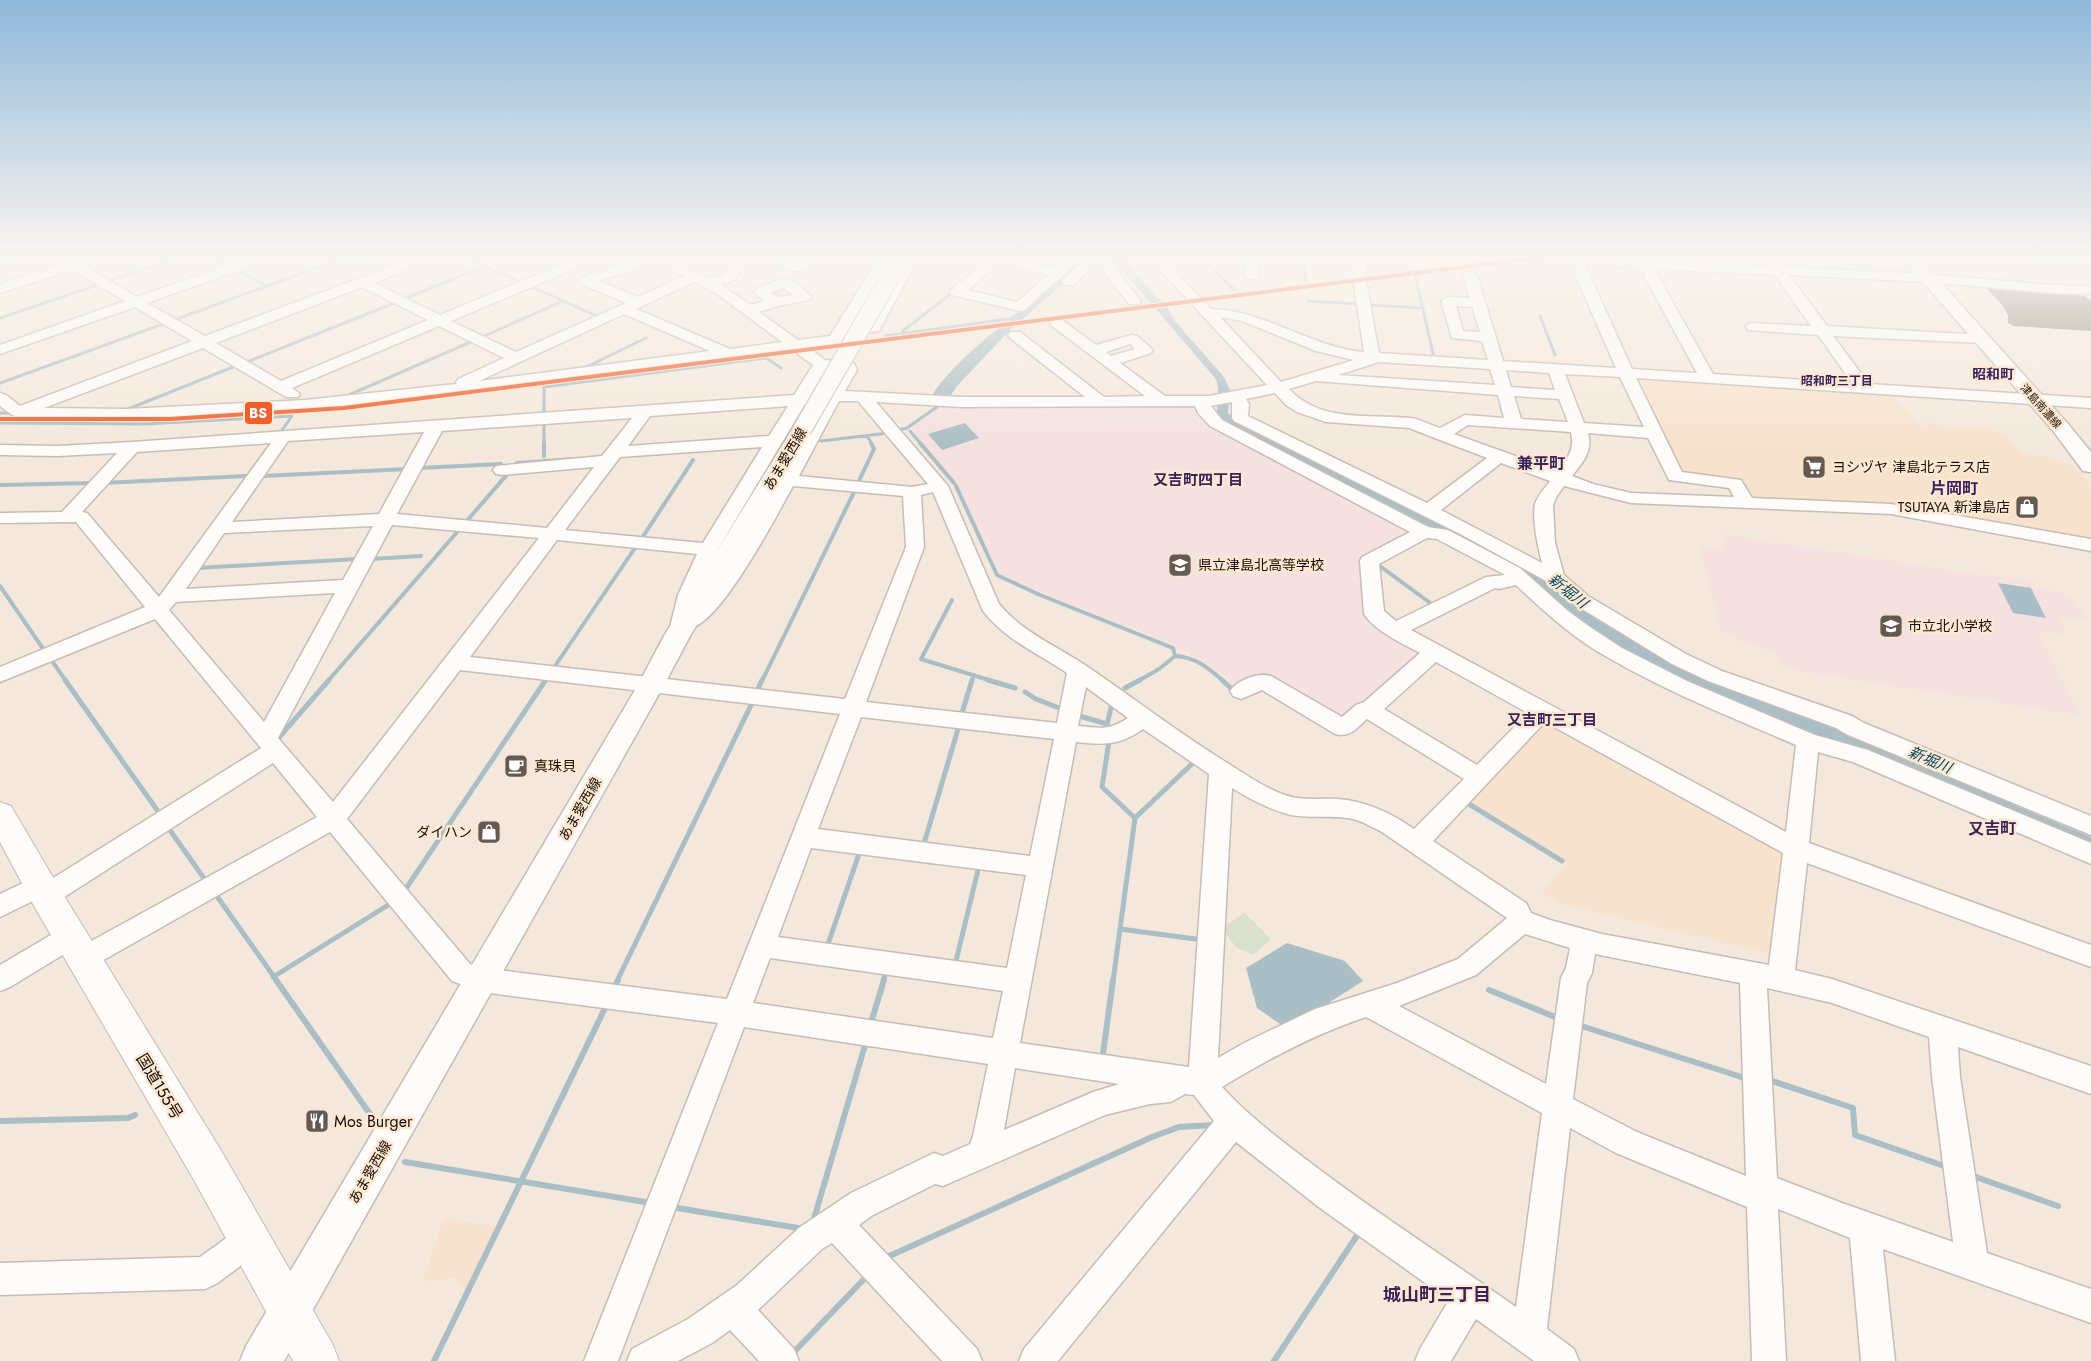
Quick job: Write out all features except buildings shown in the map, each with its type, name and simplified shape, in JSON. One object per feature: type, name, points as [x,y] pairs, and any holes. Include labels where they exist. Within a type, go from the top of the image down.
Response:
[{"type":"highway","name":"国道155号","points":[[0,814],[43,891],[208,1166],[318,1361]]},
{"type":"main road","name":"あま愛西線","points":[[261,1361],[482,980],[651,685],[677,636],[802,430],[860,321]]},
{"type":"main road","name":"津島南濃線","points":[[1966,321],[2061,428],[2091,466]]},
{"type":"street","points":[[0,350],[82,321]]},
{"type":"street","points":[[169,321],[280,387],[305,405]]},
{"type":"street","points":[[18,412],[261,321]]},
{"type":"street","points":[[280,387],[439,321]]},
{"type":"street","points":[[441,321],[516,358]]},
{"type":"street","points":[[446,390],[599,321]]},
{"type":"street","points":[[661,321],[729,354]]},
{"type":"street","points":[[677,636],[722,589],[749,549],[849,370],[849,366],[821,364],[762,321]]},
{"type":"street","points":[[0,398],[18,412],[126,414],[305,405],[446,390],[835,340],[848,321]]},
{"type":"street","points":[[843,328],[880,331],[883,321]]},
{"type":"street","points":[[1215,321],[1292,402],[1320,416],[1332,419],[1412,423],[1477,450],[1588,488],[1631,498],[1891,509],[2091,545]]},
{"type":"street","points":[[1253,321],[1324,349],[1374,357],[2091,402]]},
{"type":"street","points":[[1367,321],[1374,357]]},
{"type":"street","points":[[1453,321],[1457,335],[1489,337]]},
{"type":"street","points":[[1484,321],[1514,423]]},
{"type":"street","points":[[1602,321],[1675,476],[1736,484],[1746,502]]},
{"type":"street","points":[[1676,321],[1707,378]]},
{"type":"street","points":[[1814,321],[1864,388]]},
{"type":"street","points":[[1057,323],[1161,401]]},
{"type":"street","points":[[1754,327],[1982,339]]},
{"type":"street","points":[[1015,336],[1100,401]]},
{"type":"street","points":[[1094,350],[1132,339],[1146,350],[1109,362]]},
{"type":"street","points":[[0,450],[58,451],[132,447],[862,396],[950,401],[1205,401],[1234,398],[1278,388],[1374,357]]},
{"type":"street","points":[[677,636],[688,595],[709,549],[821,364]]},
{"type":"street","points":[[1555,578],[1546,543],[1544,505],[1548,495],[1580,454],[1582,443],[1556,369]]},
{"type":"street","points":[[1316,376],[1326,380],[1565,395]]},
{"type":"street","points":[[862,396],[939,486],[986,598],[1000,620],[1012,632],[1078,671],[1143,718],[1253,789],[1284,804],[1345,809],[1369,814],[1416,843],[1517,911],[1522,922],[1584,940],[1832,990],[2091,1080]]},
{"type":"street","points":[[1234,398],[1240,404],[1240,418],[1428,511],[1555,578],[1581,600],[1608,618],[1679,660],[1715,676],[1844,722],[1856,729],[1978,781],[2091,826]]},
{"type":"street","points":[[1205,401],[1204,410],[1216,423],[1424,532],[1441,534],[1513,572],[1561,616],[1616,653],[1679,686],[1808,741],[1860,756],[2091,854]]},
{"type":"street","points":[[0,978],[77,948],[333,819],[456,662],[645,412]]},
{"type":"street","points":[[1442,434],[1465,420],[1654,433]]},
{"type":"street","points":[[0,906],[43,891],[272,746],[350,586],[436,426]]},
{"type":"street","points":[[164,603],[283,437]]},
{"type":"street","points":[[509,469],[774,441]]},
{"type":"street","points":[[67,517],[132,447]]},
{"type":"street","points":[[1428,511],[1499,457]]},
{"type":"street","points":[[787,480],[912,492],[939,486]]},
{"type":"street","points":[[601,1361],[915,547],[912,492]]},
{"type":"street","points":[[0,518],[80,517],[164,603],[272,746],[461,973],[482,980],[736,1013],[1191,1081],[1233,1122],[1368,1224],[1562,1361]]},
{"type":"street","points":[[218,528],[386,519],[463,524],[709,549]]},
{"type":"street","points":[[1424,532],[1370,561],[1374,614],[1395,630],[1542,712],[1796,849],[2091,956]]},
{"type":"street","points":[[1395,630],[1493,581],[1499,583],[1520,578]]},
{"type":"street","points":[[0,675],[164,603],[350,586]]},
{"type":"street","points":[[1241,692],[1263,680],[1342,728],[1364,710],[1369,710],[1434,652]]},
{"type":"street","points":[[456,662],[1105,737],[1121,733],[1143,718]]},
{"type":"street","points":[[982,1154],[988,1136],[1078,671]]},
{"type":"street","points":[[1369,710],[1479,777]]},
{"type":"street","points":[[1416,843],[1542,712]]},
{"type":"street","points":[[1768,1361],[1762,1193],[1767,976],[1796,849],[1808,741]]},
{"type":"street","points":[[1191,1081],[1221,770]]},
{"type":"street","points":[[804,837],[1040,867]]},
{"type":"street","points":[[644,1361],[700,1331],[734,1308],[749,1297],[811,1238],[862,1204],[934,1168],[943,1171],[1104,1102],[1150,1090],[1171,1088],[1191,1081],[1325,1018],[1400,994],[1467,967],[1522,922]]},
{"type":"street","points":[[1529,1336],[1574,978],[1579,973],[1584,940]]},
{"type":"street","points":[[762,946],[1018,981]]},
{"type":"street","points":[[1368,1004],[1627,1143],[1762,1193],[2091,1306]]},
{"type":"street","points":[[1944,1029],[1946,1077],[1972,1264]]},
{"type":"street","points":[[1036,1361],[1233,1122]]},
{"type":"street","points":[[836,1223],[965,1361]]},
{"type":"street","points":[[1865,1227],[1878,1361]]},
{"type":"street","points":[[0,1279],[205,1272],[250,1240]]},
{"type":"street","points":[[1432,1361],[1471,1295]]},
{"type":"street","points":[[734,1308],[782,1361]]},
{"type":"shaded area","points":[[1007,321],[1021,321],[957,386],[949,398],[932,397],[952,370],[974,349]]},
{"type":"shaded area","points":[[1166,321],[1175,321],[1224,377],[1230,390],[1228,413],[1237,421],[1541,575],[1597,620],[1696,675],[1813,720],[2007,801],[2008,799],[2012,801],[2012,804],[2091,837],[2091,848],[1808,731],[1676,679],[1593,631],[1515,569],[1229,425],[1217,412],[1218,388],[1216,379]]},
{"type":"shaded area","points":[[1633,378],[1892,394],[1920,427],[1928,427],[1925,423],[1975,429],[1973,426],[1990,427],[1995,432],[2006,433],[2022,454],[2052,457],[2079,469],[2091,490],[2091,542],[1972,519],[1750,500],[1738,479],[1677,474]]},
{"type":"shaded area","name":"県立津島北高等学校","points":[[950,404],[1195,405],[1394,519],[1405,538],[1365,556],[1368,616],[1421,651],[1341,724],[1262,677],[1239,689],[1218,670],[1176,645],[1040,592],[1000,573],[956,483],[910,428],[939,407]]},
{"type":"shaded area","points":[[965,423],[979,438],[942,450],[928,434]]},
{"type":"shaded area","name":"市立北小学校","points":[[1724,535],[1982,575],[2034,580],[2036,588],[2068,594],[2088,620],[2061,617],[2064,634],[2037,632],[2081,715],[1800,671],[1779,663],[1777,654],[1722,633],[1700,546],[1722,551]]},
{"type":"shaded area","points":[[1998,583],[2031,588],[2046,618],[2013,613]]},
{"type":"shaded area","points":[[1542,717],[1791,854],[1778,956],[1559,903],[1542,893],[1567,862],[1463,798]]},
{"type":"shaded area","points":[[1287,943],[1345,961],[1363,981],[1316,1011],[1283,1026],[1257,1008],[1246,968]]},
{"type":"shaded area","points":[[444,1218],[497,1227],[465,1290],[455,1278],[423,1281]]},
{"type":"green space","points":[[1245,913],[1271,939],[1253,955],[1237,948],[1221,928]]},
{"type":"waterway","points":[[247,362],[351,321]]},
{"type":"waterway","points":[[482,337],[519,321]]},
{"type":"waterway","points":[[903,331],[916,321]]},
{"type":"waterway","points":[[886,336],[997,321]]},
{"type":"waterway","points":[[1426,321],[1434,358]]},
{"type":"waterway","points":[[1542,321],[1555,355]]},
{"type":"waterway","points":[[0,383],[166,323]]},
{"type":"waterway","points":[[580,370],[646,338]]},
{"type":"waterway","points":[[344,397],[473,341]]},
{"type":"waterway","points":[[544,415],[544,387],[766,358],[781,368]]},
{"type":"waterway","points":[[123,411],[238,365]]},
{"type":"waterway","points":[[898,430],[907,428],[941,404]]},
{"type":"waterway","points":[[0,413],[9,413]]},
{"type":"waterway","points":[[0,423],[145,424],[292,416],[280,433]]},
{"type":"waterway","points":[[544,422],[544,456]]},
{"type":"waterway","points":[[910,431],[921,444]]},
{"type":"waterway","points":[[821,441],[888,433]]},
{"type":"waterway","points":[[867,436],[872,444]]},
{"type":"waterway","points":[[858,483],[874,449],[871,443]]},
{"type":"waterway","points":[[920,443],[954,483]]},
{"type":"waterway","points":[[328,681],[517,463],[574,459]]},
{"type":"waterway","points":[[642,538],[693,460]]},
{"type":"waterway","points":[[419,468],[501,464]]},
{"type":"waterway","points":[[262,476],[408,469]]},
{"type":"waterway","points":[[103,483],[246,476]]},
{"type":"waterway","points":[[0,485],[94,483]]},
{"type":"waterway","points":[[956,486],[997,575],[1040,595],[1173,648],[1175,656]]},
{"type":"waterway","points":[[762,681],[855,490]]},
{"type":"waterway","points":[[555,666],[637,545]]},
{"type":"waterway","points":[[371,559],[421,556]]},
{"type":"waterway","points":[[196,568],[358,559]]},
{"type":"waterway","points":[[1377,564],[1433,605]]},
{"type":"waterway","points":[[0,586],[46,653]]},
{"type":"waterway","points":[[952,600],[921,659],[974,675]]},
{"type":"waterway","points":[[1138,681],[1159,669],[1175,656]]},
{"type":"waterway","points":[[1175,656],[1201,664],[1223,681]]},
{"type":"waterway","points":[[50,658],[66,681]]},
{"type":"waterway","points":[[972,681],[974,675]]},
{"type":"waterway","points":[[974,675],[992,681]]},
{"type":"waterway","points":[[65,680],[157,810]]},
{"type":"waterway","points":[[275,742],[329,680]]},
{"type":"waterway","points":[[757,691],[762,680]]},
{"type":"waterway","points":[[962,713],[972,680]]},
{"type":"waterway","points":[[988,680],[1015,688]]},
{"type":"waterway","points":[[1125,688],[1140,680]]},
{"type":"waterway","points":[[1222,680],[1235,692]]},
{"type":"waterway","points":[[403,893],[545,681]]},
{"type":"waterway","points":[[1025,692],[1036,699],[1064,710]]},
{"type":"waterway","points":[[617,981],[752,703]]},
{"type":"waterway","points":[[1107,725],[1112,703]]},
{"type":"waterway","points":[[1076,715],[1107,724]]},
{"type":"waterway","points":[[923,847],[958,729]]},
{"type":"waterway","points":[[1109,741],[1102,787],[1135,818]]},
{"type":"waterway","points":[[1135,818],[1196,760]]},
{"type":"waterway","points":[[1464,801],[1562,861]]},
{"type":"waterway","points":[[1120,929],[1135,818]]},
{"type":"waterway","points":[[167,826],[208,884]]},
{"type":"waterway","points":[[827,947],[860,851]]},
{"type":"waterway","points":[[955,965],[979,866]]},
{"type":"waterway","points":[[214,892],[274,976]]},
{"type":"waterway","points":[[274,976],[393,902]]},
{"type":"waterway","points":[[1113,981],[1120,929]]},
{"type":"waterway","points":[[1120,929],[1203,940]]},
{"type":"waterway","points":[[883,981],[887,969]]},
{"type":"waterway","points":[[274,976],[277,981]]},
{"type":"waterway","points":[[276,980],[372,1117]]},
{"type":"waterway","points":[[614,988],[618,980]]},
{"type":"waterway","points":[[870,1026],[884,980]]},
{"type":"waterway","points":[[1102,1061],[1113,980]]},
{"type":"waterway","points":[[1489,990],[1560,1019]]},
{"type":"waterway","points":[[521,1181],[607,1004]]},
{"type":"waterway","points":[[1578,1025],[1748,1079]]},
{"type":"waterway","points":[[813,1222],[866,1042]]},
{"type":"waterway","points":[[1769,1080],[1853,1108],[1855,1135],[1947,1167]]},
{"type":"waterway","points":[[0,1121],[128,1118],[135,1115]]},
{"type":"waterway","points":[[885,1258],[1152,1137],[1179,1127],[1214,1125]]},
{"type":"waterway","points":[[405,1162],[521,1181]]},
{"type":"waterway","points":[[1970,1175],[2058,1206]]},
{"type":"waterway","points":[[434,1361],[521,1181]]},
{"type":"waterway","points":[[521,1181],[651,1203]]},
{"type":"waterway","points":[[671,1207],[804,1229]]},
{"type":"waterway","points":[[1274,1361],[1360,1231]]},
{"type":"waterway","points":[[792,1354],[868,1275]]},
{"type":"transit line","name":"BS","points":[[0,419],[170,419],[344,408],[1038,321]]},
{"type":"place","name":"ヨシヅヤ 津島北テラス店","points":[[1814,467]]},
{"type":"place","name":"TSUTAYA 新津島店","points":[[2027,507]]},
{"type":"place","name":"県立津島北高等学校","points":[[1180,565]]},
{"type":"place","name":"市立北小学校","points":[[1891,626]]},
{"type":"place","name":"真珠貝","points":[[516,766]]},
{"type":"place","name":"ダイハン","points":[[489,832]]},
{"type":"place","name":"Mos Burger","points":[[317,1121]]},
{"type":"district","name":"昭和町","points":[[1993,374]]},
{"type":"district","name":"昭和町三丁目","points":[[1837,381]]},
{"type":"district","name":"兼平町","points":[[1541,463]]},
{"type":"district","name":"又吉町四丁目","points":[[1198,480]]},
{"type":"district","name":"片岡町","points":[[1954,488]]},
{"type":"district","name":"又吉町三丁目","points":[[1552,720]]},
{"type":"district","name":"又吉町","points":[[1992,828]]},
{"type":"district","name":"城山町三丁目","points":[[1437,1295]]},
{"type":"water label","name":"新堀川","points":[[1568,591]]},
{"type":"water label","name":"新堀川","points":[[1930,760]]}]
